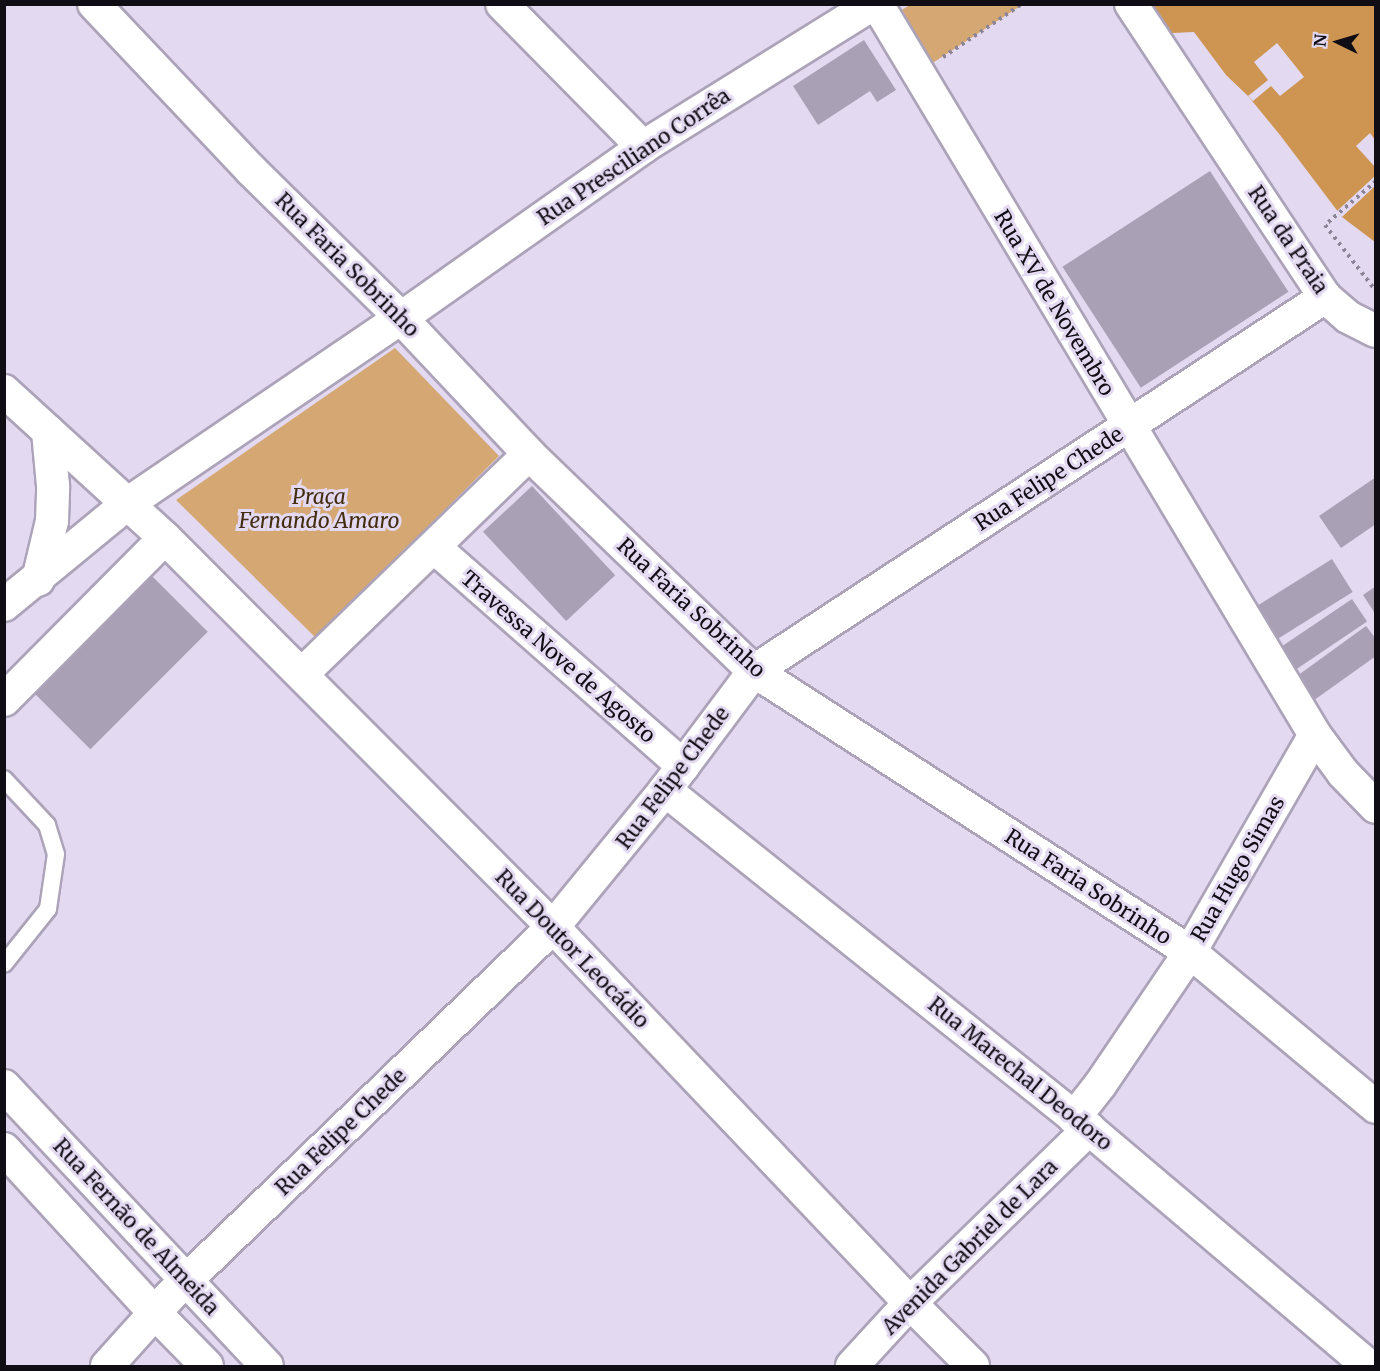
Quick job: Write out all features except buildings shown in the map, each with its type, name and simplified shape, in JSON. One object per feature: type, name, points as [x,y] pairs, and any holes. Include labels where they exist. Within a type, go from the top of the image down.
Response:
[{"type":"street","name":"Rua Faria Sobrinho","points":[[94,4],[251,170],[401,318],[529,454],[754,671],[1190,951],[1376,1107]]},
{"type":"street","points":[[502,4],[644,147]]},
{"type":"street","name":"Rua Presciliano Corrêa","points":[[4,605],[38,580],[127,504],[401,318],[644,147],[875,4]]},
{"type":"street","name":"Rua XV de Novembro","points":[[875,4],[1315,735],[1343,773],[1376,807]]},
{"type":"street","name":"Rua da Praia","points":[[1131,4],[1325,297],[1348,317],[1376,331]]},
{"type":"street","name":"Rua Felipe Chede","points":[[107,1366],[186,1281],[554,927],[674,778],[754,671],[1325,297]]},
{"type":"street","name":"Rua Doutor Leocádio","points":[[4,391],[165,538],[554,927],[910,1304],[973,1366]]},
{"type":"street","points":[[38,580],[52,521],[54,486],[48,431]]},
{"type":"street","points":[[302,675],[529,454]]},
{"type":"street","points":[[4,700],[165,538]]},
{"type":"street","name":"Travessa Nove de Agosto","points":[[434,548],[674,778]]},
{"type":"street","name":"Rua Hugo Simas","points":[[1082,1124],[1100,1085],[1190,951],[1315,735]]},
{"type":"street","name":"Rua Marechal Deodoro","points":[[674,778],[1368,1366]]},
{"type":"street","name":"Rua Fernão de Almeida","points":[[4,1086],[267,1366]]},
{"type":"street","name":"Avenida Gabriel de Lara","points":[[852,1366],[1082,1124]]},
{"type":"street","name":"Rua Fernão de Almeida","points":[[4,1149],[207,1366]]},
{"type":"lane","points":[[4,779],[47,825],[56,854],[48,909],[4,964]]},
{"type":"path","points":[[918,73],[1022,4]]},
{"type":"path","points":[[1376,181],[1325,225],[1376,291]]},
{"type":"green space","points":[[910,5],[1022,5],[928,66],[895,14]]},
{"type":"green space","name":"Praça Fernando Amaro","points":[[395,348],[499,456],[316,638],[176,500]]},
{"type":"shaded area","points":[[1151,5],[1375,5],[1375,242],[1342,217],[1280,135],[1248,96],[1226,75],[1194,32],[1172,33]]},
{"type":"pier","points":[[1277,43],[1304,77],[1280,96],[1271,86],[1253,101],[1248,96],[1268,80],[1254,62]]},
{"type":"pier","points":[[1370,133],[1375,140],[1375,167],[1356,146]]},
{"type":"pier","points":[[1375,176],[1375,186],[1342,217],[1337,211]]}]
